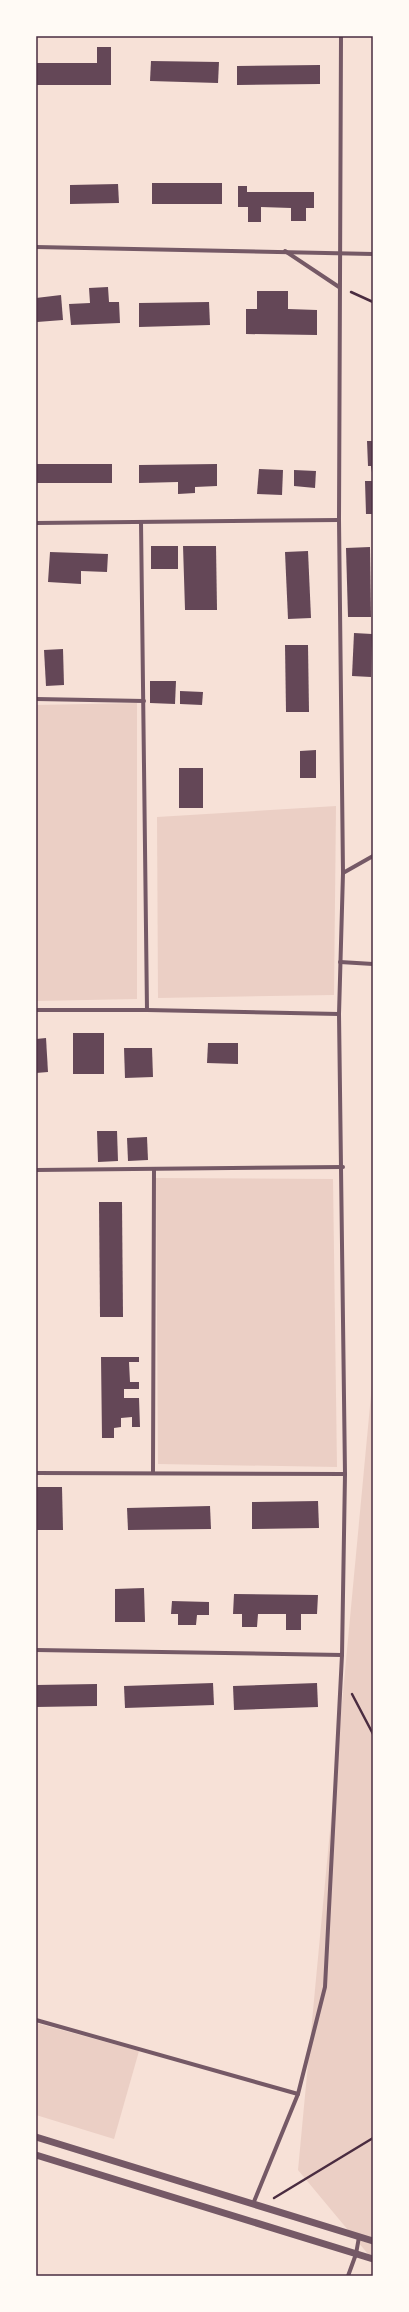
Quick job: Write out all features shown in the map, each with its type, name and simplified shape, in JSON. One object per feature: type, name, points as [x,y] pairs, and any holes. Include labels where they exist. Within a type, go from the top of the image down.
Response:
[{"type":"street","points":[[253,2204],[298,2094],[325,1987],[342,1655],[345,1474],[339,1014],[342,873],[339,520],[341,36]]},
{"type":"street","points":[[36,247],[373,254]]},
{"type":"street","points":[[284,251],[339,287]]},
{"type":"street","points":[[36,523],[339,520]]},
{"type":"street","points":[[141,522],[146,1010]]},
{"type":"street","points":[[36,699],[144,700]]},
{"type":"street","points":[[342,873],[373,856]]},
{"type":"street","points":[[340,962],[373,964]]},
{"type":"street","points":[[36,1010],[146,1010],[339,1014]]},
{"type":"street","points":[[36,1170],[342,1167]]},
{"type":"street","points":[[153,1472],[154,1169]]},
{"type":"street","points":[[36,1473],[153,1472],[345,1474]]},
{"type":"street","points":[[36,1650],[342,1655]]},
{"type":"street","points":[[36,2020],[298,2094]]},
{"type":"street","points":[[36,2137],[373,2241]]},
{"type":"street","points":[[36,2155],[373,2260]]},
{"type":"street","points":[[348,2276],[356,2254],[359,2237]]},
{"type":"path","points":[[339,287],[373,302]]},
{"type":"path","points":[[351,1692],[373,1734]]},
{"type":"path","points":[[260,2206],[373,2138]]},
{"type":"shaded area","points":[[137,703],[137,999],[36,1001],[36,705]]},
{"type":"shaded area","points":[[336,806],[334,995],[158,998],[157,817]]},
{"type":"shaded area","points":[[156,1178],[333,1179],[337,1467],[158,1464]]},
{"type":"shaded area","points":[[373,1374],[373,2260],[298,2170]]},
{"type":"shaded area","points":[[36,2023],[139,2051],[114,2139],[36,2115]]},
{"type":"building","points":[[97,47],[111,47],[111,85],[36,85],[36,63],[97,63]]},
{"type":"building","points":[[151,61],[219,62],[218,83],[150,81]]},
{"type":"building","points":[[320,65],[320,84],[237,85],[237,66]]},
{"type":"building","points":[[152,183],[222,183],[222,204],[152,204]]},
{"type":"building","points":[[118,184],[119,203],[70,204],[70,185]]},
{"type":"building","points":[[238,186],[247,186],[247,192],[314,192],[314,208],[306,208],[306,221],[291,221],[291,208],[261,207],[261,222],[248,222],[248,207],[238,207]]},
{"type":"building","points":[[108,287],[109,302],[119,302],[120,323],[71,325],[69,304],[90,303],[89,288]]},
{"type":"building","points":[[257,291],[288,291],[288,309],[317,310],[317,335],[246,334],[246,309],[257,309]]},
{"type":"building","points":[[61,295],[63,320],[37,322],[36,298]]},
{"type":"building","points":[[209,302],[210,325],[139,327],[139,303]]},
{"type":"building","points":[[367,441],[373,441],[373,479],[371,466],[368,466]]},
{"type":"building","points":[[36,464],[112,464],[112,483],[36,483]]},
{"type":"building","points":[[217,464],[217,486],[195,487],[195,493],[178,494],[178,482],[139,483],[139,465]]},
{"type":"building","points":[[259,469],[283,470],[282,495],[257,494]]},
{"type":"building","points":[[294,470],[316,471],[315,488],[294,486]]},
{"type":"building","points":[[365,481],[373,481],[373,514],[366,514]]},
{"type":"building","points":[[151,546],[178,546],[178,569],[151,569]]},
{"type":"building","points":[[183,546],[216,546],[217,610],[185,610]]},
{"type":"building","points":[[370,547],[371,617],[348,617],[346,548]]},
{"type":"building","points":[[308,551],[311,618],[288,619],[285,552]]},
{"type":"building","points":[[50,552],[108,554],[107,572],[81,571],[81,584],[48,582]]},
{"type":"building","points":[[354,633],[372,634],[371,677],[352,676]]},
{"type":"building","points":[[285,645],[308,645],[309,712],[286,712]]},
{"type":"building","points":[[63,649],[64,685],[46,686],[44,650]]},
{"type":"building","points":[[150,681],[176,681],[175,704],[150,703]]},
{"type":"building","points":[[180,691],[203,692],[202,705],[180,704]]},
{"type":"building","points":[[316,750],[316,778],[300,778],[300,751]]},
{"type":"building","points":[[179,768],[203,768],[203,808],[179,808]]},
{"type":"building","points":[[73,1033],[104,1033],[104,1074],[73,1074]]},
{"type":"building","points":[[46,1038],[48,1072],[36,1073],[36,1039]]},
{"type":"building","points":[[208,1043],[238,1043],[238,1064],[207,1063]]},
{"type":"building","points":[[124,1048],[152,1048],[153,1077],[125,1078]]},
{"type":"building","points":[[97,1131],[117,1131],[118,1161],[98,1162]]},
{"type":"building","points":[[147,1137],[148,1160],[128,1161],[127,1138]]},
{"type":"building","points":[[99,1202],[122,1202],[123,1317],[100,1317]]},
{"type":"building","points":[[101,1357],[139,1357],[139,1362],[129,1362],[130,1382],[139,1382],[139,1389],[124,1389],[124,1398],[139,1398],[140,1427],[132,1427],[132,1417],[121,1418],[121,1427],[114,1428],[114,1438],[102,1438]]},
{"type":"building","points":[[36,1487],[62,1487],[63,1530],[36,1530]]},
{"type":"building","points":[[318,1501],[319,1528],[252,1529],[252,1502]]},
{"type":"building","points":[[210,1506],[211,1529],[128,1530],[127,1508]]},
{"type":"building","points":[[144,1588],[145,1622],[115,1622],[115,1589]]},
{"type":"building","points":[[234,1594],[318,1595],[317,1614],[301,1614],[301,1630],[286,1630],[286,1614],[258,1614],[257,1627],[242,1627],[242,1614],[233,1614]]},
{"type":"building","points":[[172,1601],[209,1602],[209,1615],[197,1615],[196,1625],[178,1625],[178,1614],[171,1614]]},
{"type":"building","points":[[213,1683],[214,1705],[125,1708],[124,1686]]},
{"type":"building","points":[[317,1683],[318,1707],[234,1710],[233,1686]]},
{"type":"building","points":[[97,1684],[97,1706],[36,1707],[36,1685]]}]
